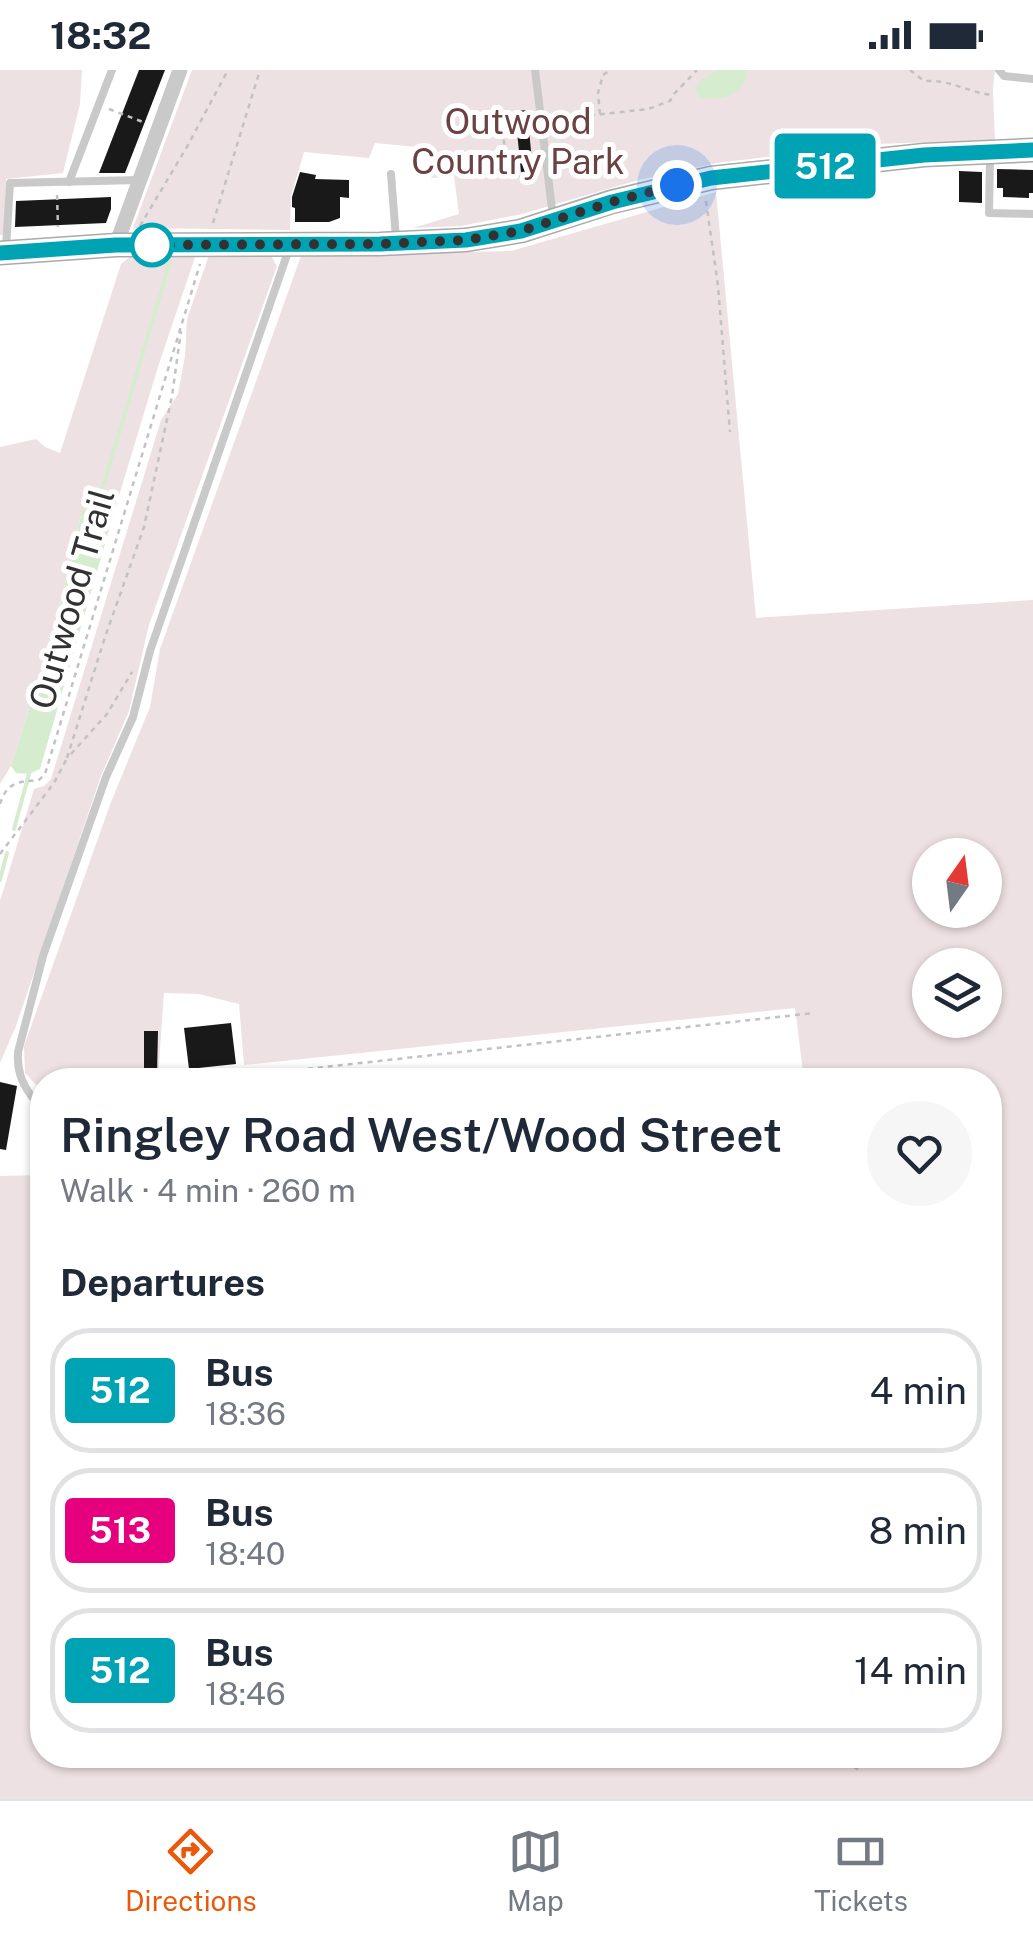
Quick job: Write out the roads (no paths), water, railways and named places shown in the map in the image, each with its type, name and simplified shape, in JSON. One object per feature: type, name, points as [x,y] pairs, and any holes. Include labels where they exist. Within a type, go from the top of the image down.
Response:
[{"type":"main road","points":[[3,253],[123,245],[466,240],[521,231],[612,202],[703,180],[924,155],[1033,150]]},
{"type":"street","points":[[123,245],[140,180],[180,70]]},
{"type":"lane","points":[[68,182],[112,70]]},
{"type":"lane","points":[[535,70],[553,221]]},
{"type":"lane","points":[[999,70],[1007,77],[1033,78]]},
{"type":"lane","points":[[990,151],[989,213],[1033,214]]},
{"type":"lane","points":[[392,174],[396,243]]},
{"type":"lane","points":[[3,253],[10,183],[140,180]]},
{"type":"lane","points":[[30,1093],[20,1078],[18,1052],[44,956],[106,777],[134,717],[146,665],[291,245]]},
{"type":"waterway","points":[[99,500],[170,262]]},
{"type":"waterway","points":[[14,829],[29,774]]},
{"type":"waterway","points":[[0,880],[7,853]]},
{"type":"park label","name":"Outwood Country Park","points":[[518,142]]}]
